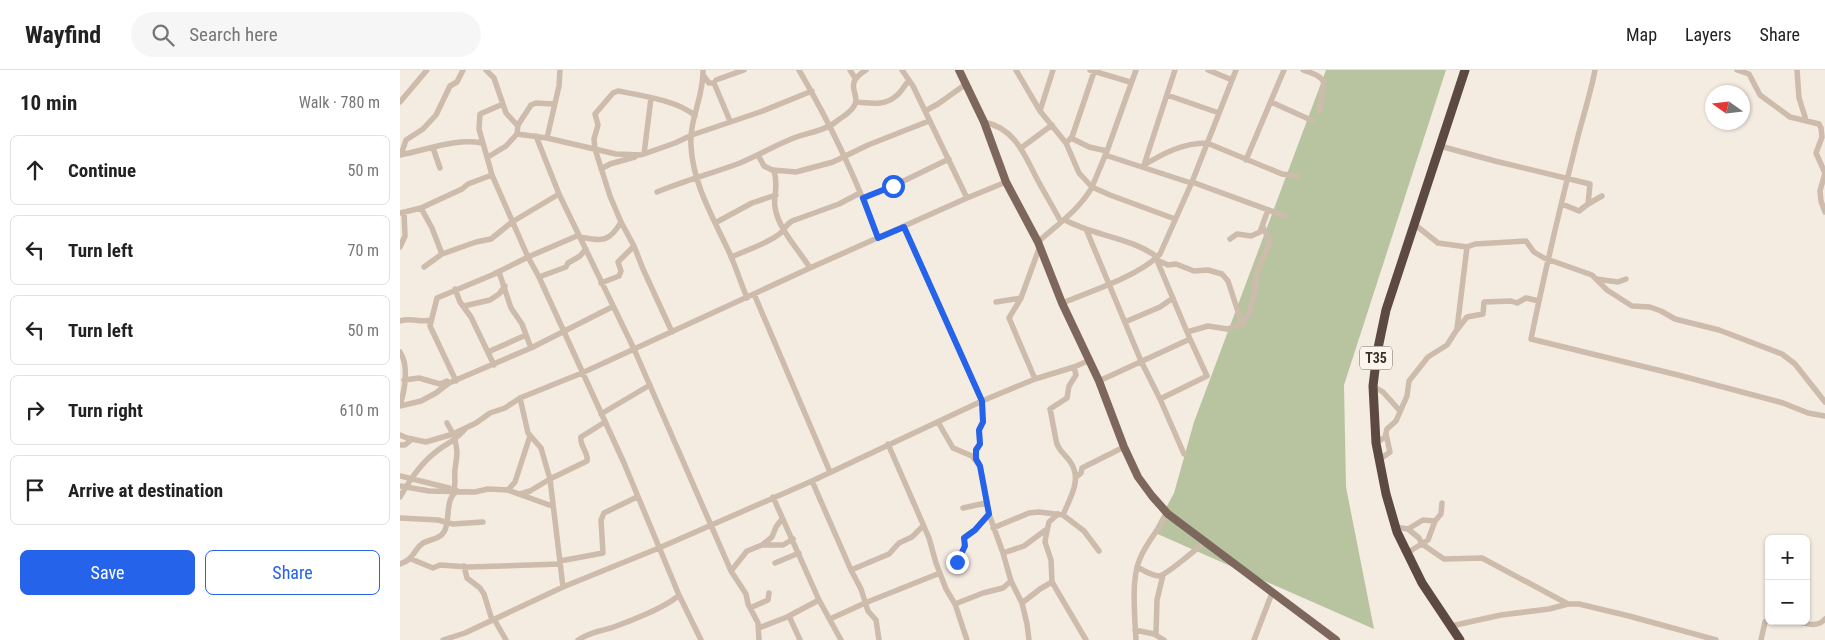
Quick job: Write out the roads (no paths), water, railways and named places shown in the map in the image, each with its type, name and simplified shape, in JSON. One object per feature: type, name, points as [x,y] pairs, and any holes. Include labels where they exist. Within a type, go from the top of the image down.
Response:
[{"type":"highway","name":"T35","points":[[1460,640],[1422,583],[1396,527],[1386,494],[1376,443],[1373,386],[1377,353],[1386,310],[1466,70]]},
{"type":"main road","points":[[958,70],[984,122],[1006,182],[1039,244],[1062,303],[1099,381],[1138,478],[1168,514],[1336,640]]},
{"type":"street","points":[[400,102],[427,70]]},
{"type":"street","points":[[401,155],[406,140],[423,130],[436,116],[450,86],[457,82],[462,70]]},
{"type":"street","points":[[486,70],[494,78],[508,115],[518,126]]},
{"type":"street","points":[[547,138],[559,86],[560,70]]},
{"type":"street","points":[[716,80],[744,70]]},
{"type":"street","points":[[799,70],[812,91],[862,195],[878,238]]},
{"type":"street","points":[[850,70],[855,78]]},
{"type":"street","points":[[657,192],[695,177],[715,172],[790,140],[829,126],[850,112],[856,102],[853,85],[855,78],[866,70]]},
{"type":"street","points":[[902,70],[915,90],[967,198]]},
{"type":"street","points":[[1016,70],[1040,111],[1066,143],[1079,173],[1092,187],[1175,219]]},
{"type":"street","points":[[1040,111],[1053,70]]},
{"type":"street","points":[[1035,379],[1010,318],[1021,298],[1039,244],[1086,197],[1092,187],[1136,70]]},
{"type":"street","points":[[1143,167],[1175,70]]},
{"type":"street","points":[[1208,70],[1232,80]]},
{"type":"street","points":[[1062,303],[1108,284],[1152,263],[1157,258],[1163,249],[1192,183],[1236,70]]},
{"type":"street","points":[[1246,160],[1284,70]]},
{"type":"street","points":[[1304,70],[1321,77],[1324,81],[1319,111]]},
{"type":"street","points":[[1595,70],[1531,339],[1782,402],[1808,413],[1825,416]]},
{"type":"street","points":[[1737,70],[1749,74],[1758,93],[1790,117],[1817,122],[1823,130],[1816,153],[1825,173],[1820,188],[1825,212]]},
{"type":"street","points":[[1797,70],[1799,98],[1806,120]]},
{"type":"street","points":[[1066,143],[1071,138],[1096,71],[1130,82]]},
{"type":"street","points":[[703,73],[709,83],[714,83],[730,122]]},
{"type":"street","points":[[703,73],[703,86],[690,143],[695,177],[747,298]]},
{"type":"street","points":[[856,102],[875,104],[890,100],[898,95],[902,87],[909,81]]},
{"type":"street","points":[[925,112],[966,84]]},
{"type":"street","points":[[672,332],[634,246],[621,222],[601,169],[594,139],[598,125],[596,113],[613,93],[618,91],[651,98],[688,110],[695,116]]},
{"type":"street","points":[[601,169],[610,164],[643,155],[692,135],[760,112],[812,91]]},
{"type":"street","points":[[1167,95],[1219,113]]},
{"type":"street","points":[[643,155],[651,98]]},
{"type":"street","points":[[1271,102],[1313,121]]},
{"type":"street","points":[[488,157],[506,146],[517,134],[518,126],[531,105],[536,103],[554,104]]},
{"type":"street","points":[[503,104],[480,114],[479,130],[492,175],[605,422],[679,595],[701,640]]},
{"type":"street","points":[[758,155],[764,166],[773,170],[796,172],[844,158],[929,121]]},
{"type":"street","points":[[984,122],[993,124],[1006,131],[1021,148],[1063,221],[1144,248],[1168,265],[1176,264],[1194,271],[1208,270],[1222,274],[1228,280],[1242,324]]},
{"type":"street","points":[[1021,148],[1052,125]]},
{"type":"street","points":[[517,134],[547,138],[616,154],[643,155]]},
{"type":"street","points":[[536,136],[559,194],[612,307],[634,349],[731,571],[746,594],[759,628],[759,640]]},
{"type":"street","points":[[1071,138],[1089,147],[1143,167],[1285,216]]},
{"type":"street","points":[[401,155],[469,141],[482,143]]},
{"type":"street","points":[[1143,167],[1168,151],[1207,143],[1282,174],[1297,176]]},
{"type":"street","points":[[1440,146],[1591,184],[1588,204]]},
{"type":"street","points":[[434,148],[440,168]]},
{"type":"street","points":[[731,257],[768,242],[784,230],[786,224],[792,221],[862,195],[893,186],[949,159]]},
{"type":"street","points":[[773,170],[777,182],[775,208],[784,230],[810,268]]},
{"type":"street","points":[[400,247],[405,236],[401,212],[420,208],[462,189],[468,184],[492,175]]},
{"type":"street","points":[[400,497],[403,487],[413,479],[427,460],[454,437],[466,428],[520,398],[582,373],[810,268],[1006,182]]},
{"type":"street","points":[[424,267],[442,254],[476,242],[491,239],[512,222],[559,194]]},
{"type":"street","points":[[715,223],[752,203],[776,195]]},
{"type":"street","points":[[1562,204],[1578,211],[1602,196]]},
{"type":"street","points":[[420,208],[432,228],[442,254]]},
{"type":"street","points":[[1230,239],[1238,234],[1252,236],[1261,232],[1268,210]]},
{"type":"street","points":[[455,379],[431,328],[431,320],[437,298],[579,236],[596,240],[608,238],[612,236],[621,222]]},
{"type":"street","points":[[1414,224],[1438,243],[1467,248],[1475,244],[1526,241],[1534,252],[1549,260],[1587,272],[1607,290],[1632,306],[1650,307],[1677,320],[1719,330],[1782,354],[1794,364],[1825,402]]},
{"type":"street","points":[[904,227],[982,401],[983,422],[979,430],[980,444],[976,450],[976,459],[980,466],[986,504],[993,528],[1011,581],[1022,603],[1029,640]]},
{"type":"street","points":[[1187,332],[1208,326],[1227,329],[1242,324],[1250,311],[1261,262],[1270,242],[1263,227]]},
{"type":"street","points":[[1086,230],[1141,361],[1184,454]]},
{"type":"street","points":[[601,283],[620,274],[619,261],[634,246]]},
{"type":"street","points":[[1457,330],[1467,248]]},
{"type":"street","points":[[538,277],[566,267],[568,263],[586,250]]},
{"type":"street","points":[[1157,258],[1172,298],[1208,376],[1160,399]]},
{"type":"street","points":[[499,272],[505,286],[510,308],[522,324],[531,348]]},
{"type":"street","points":[[1596,279],[1618,282],[1626,279]]},
{"type":"street","points":[[464,306],[490,300],[500,294],[505,286]]},
{"type":"street","points":[[456,289],[472,317],[484,348],[494,365]]},
{"type":"street","points":[[754,294],[830,472]]},
{"type":"street","points":[[996,302],[1021,298]]},
{"type":"street","points":[[1125,322],[1160,307],[1172,298]]},
{"type":"street","points":[[1376,443],[1385,437],[1387,429],[1396,421],[1407,396],[1409,382],[1428,357],[1449,343],[1467,318],[1483,314],[1483,304],[1486,301],[1517,303],[1526,298],[1539,300]]},
{"type":"street","points":[[404,380],[417,378],[440,384],[455,379],[494,365],[564,333],[612,307]]},
{"type":"street","points":[[400,321],[410,318],[425,321],[431,320]]},
{"type":"street","points":[[488,352],[526,335]]},
{"type":"street","points":[[1099,381],[1190,339]]},
{"type":"street","points":[[400,352],[404,360],[404,380],[400,405],[421,400],[455,379]]},
{"type":"street","points":[[443,640],[465,633],[563,587],[659,548],[812,481],[982,401],[1035,379],[1090,360]]},
{"type":"street","points":[[1074,367],[1076,375],[1070,386],[1067,398],[1050,409],[1058,445],[1065,457],[1070,461],[1076,478],[1074,491],[1060,515],[1050,520],[1045,542],[1051,560],[1052,582],[1085,638],[1078,640]]},
{"type":"street","points":[[601,414],[650,385]]},
{"type":"street","points":[[1373,386],[1381,391],[1400,411]]},
{"type":"street","points":[[520,398],[528,432],[541,448],[550,479],[563,587]]},
{"type":"street","points":[[520,494],[530,491],[587,461],[588,458],[580,440],[581,436],[605,422]]},
{"type":"street","points":[[938,422],[952,448],[976,459]]},
{"type":"street","points":[[400,564],[411,559],[423,543],[433,540],[442,534],[447,524],[449,506],[456,490],[455,467],[458,454],[448,423]]},
{"type":"street","points":[[400,434],[406,438],[427,442],[454,437]]},
{"type":"street","points":[[1379,460],[1390,452],[1386,434]]},
{"type":"street","points":[[508,490],[515,482],[530,436]]},
{"type":"street","points":[[400,445],[405,445],[412,439]]},
{"type":"street","points":[[888,444],[923,526],[946,589],[955,604],[967,640]]},
{"type":"street","points":[[1076,478],[1081,473],[1082,468],[1124,447]]},
{"type":"street","points":[[400,476],[468,492],[488,489],[508,490],[552,506]]},
{"type":"street","points":[[812,481],[861,589],[870,614],[876,621],[879,640]]},
{"type":"street","points":[[403,487],[426,491],[456,490]]},
{"type":"street","points":[[411,559],[431,568],[440,565],[560,563],[602,554],[602,515],[637,497]]},
{"type":"street","points":[[773,497],[782,520],[793,539],[818,600],[841,640]]},
{"type":"street","points":[[1407,554],[1428,540],[1435,521],[1441,514],[1442,503]]},
{"type":"street","points":[[963,508],[986,504]]},
{"type":"street","points":[[993,528],[1029,512],[1060,515],[1084,531],[1099,551]]},
{"type":"street","points":[[951,564],[958,561],[965,546],[964,538],[975,530],[989,514]]},
{"type":"street","points":[[1136,640],[1135,585],[1137,567],[1142,553],[1168,514]]},
{"type":"street","points":[[400,518],[438,520],[447,524],[482,522]]},
{"type":"street","points":[[731,571],[747,551],[762,545],[773,536],[776,527],[782,520]]},
{"type":"street","points":[[1408,529],[1423,520],[1435,521]]},
{"type":"street","points":[[851,570],[889,554],[923,526]]},
{"type":"street","points":[[1396,527],[1408,529],[1415,534],[1422,544],[1444,559],[1482,558],[1568,604]]},
{"type":"street","points":[[1003,553],[1024,546],[1047,529]]},
{"type":"street","points":[[762,545],[784,545],[793,539]]},
{"type":"street","points":[[1137,567],[1155,575],[1163,575],[1192,554],[1204,542]]},
{"type":"street","points":[[775,563],[799,553]]},
{"type":"street","points":[[464,566],[467,578],[481,590],[493,620],[506,640]]},
{"type":"street","points":[[830,619],[940,573]]},
{"type":"street","points":[[1156,634],[1157,600],[1163,575]]},
{"type":"street","points":[[955,604],[1001,588],[1011,581]]},
{"type":"street","points":[[1022,603],[1052,582]]},
{"type":"street","points":[[750,608],[768,600],[769,593]]},
{"type":"street","points":[[1254,640],[1272,593]]},
{"type":"street","points":[[578,640],[590,633],[626,622],[655,610],[672,602],[679,595]]},
{"type":"street","points":[[759,628],[789,616],[818,600]]},
{"type":"street","points":[[1451,626],[1501,615],[1550,609],[1568,604],[1579,604],[1716,640]]},
{"type":"street","points":[[789,616],[800,640]]},
{"type":"street","points":[[1810,624],[1819,624],[1825,618]]},
{"type":"street","points":[[1761,640],[1765,622]]},
{"type":"street","points":[[1135,630],[1156,634],[1164,640]]}]
